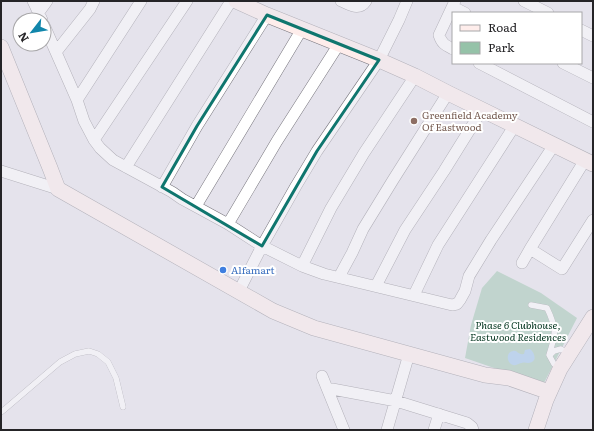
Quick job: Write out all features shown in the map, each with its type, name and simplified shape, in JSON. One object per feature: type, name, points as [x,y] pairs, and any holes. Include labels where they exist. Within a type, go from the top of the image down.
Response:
[{"type":"street","points":[[33,1],[38,12]]},
{"type":"street","points":[[42,12],[47,1]]},
{"type":"street","points":[[56,52],[90,9],[94,1]]},
{"type":"street","points":[[77,100],[141,1]]},
{"type":"street","points":[[94,140],[187,1]]},
{"type":"street","points":[[126,167],[231,1]]},
{"type":"street","points":[[236,1],[415,76],[589,162],[522,263]]},
{"type":"street","points":[[341,1],[356,7],[361,6],[366,1]]},
{"type":"street","points":[[239,291],[262,246],[317,151],[379,60],[407,1]]},
{"type":"street","points":[[524,1],[546,12]]},
{"type":"street","points":[[452,49],[444,45],[439,35],[454,4],[463,12]]},
{"type":"street","points":[[162,186],[196,126],[267,15]]},
{"type":"street","points":[[196,206],[302,29]]},
{"type":"street","points":[[582,30],[593,36]]},
{"type":"street","points":[[52,43],[77,100],[84,121],[94,140],[100,148],[114,160],[228,224],[262,246],[302,266],[324,274],[452,305],[456,304],[460,300],[465,291],[469,276],[554,145]]},
{"type":"street","points":[[228,224],[277,141],[339,44]]},
{"type":"street","points":[[1,47],[35,128],[58,189]]},
{"type":"street","points":[[482,64],[593,122]]},
{"type":"street","points":[[565,64],[593,78]]},
{"type":"street","points":[[302,266],[331,208],[415,76]]},
{"type":"street","points":[[339,277],[364,229],[393,180],[448,93]]},
{"type":"street","points":[[376,286],[405,230],[482,110]]},
{"type":"street","points":[[414,295],[438,245],[515,126]]},
{"type":"street","points":[[1,171],[58,189],[274,311],[314,328],[485,375],[509,378],[547,396]]},
{"type":"street","points":[[530,249],[562,269],[593,220]]},
{"type":"street","points":[[536,430],[547,396],[560,369],[593,317]]},
{"type":"street","points":[[387,430],[409,354]]},
{"type":"street","points":[[322,376],[344,430]]},
{"type":"street","points":[[327,388],[396,401],[468,423],[473,430]]},
{"type":"street","points":[[434,430],[439,414]]},
{"type":"lane","points":[[531,305],[547,308],[552,319],[554,338],[549,355],[554,364],[560,369]]},
{"type":"lane","points":[[549,355],[554,351],[561,349],[566,352],[566,347]]},
{"type":"lane","points":[[1,412],[60,362],[75,354],[89,351],[98,354],[108,362],[116,378],[123,407]]},
{"type":"highlighted area","points":[[267,15],[379,60],[317,151],[262,246],[162,187],[197,126]]},
{"type":"green space","name":"Phase 6 Clubhouse, Eastwood Residences","points":[[497,271],[541,293],[577,318],[543,385],[465,358],[471,325],[482,288]]},
{"type":"water","points":[[530,349],[535,357],[533,361],[514,365],[509,363],[508,356],[510,352],[516,351],[520,354],[524,354],[525,350]]},
{"type":"place","name":"Greenfield Academy Of Eastwood","points":[[414,121]]},
{"type":"place","name":"Alfamart","points":[[223,270]]}]
